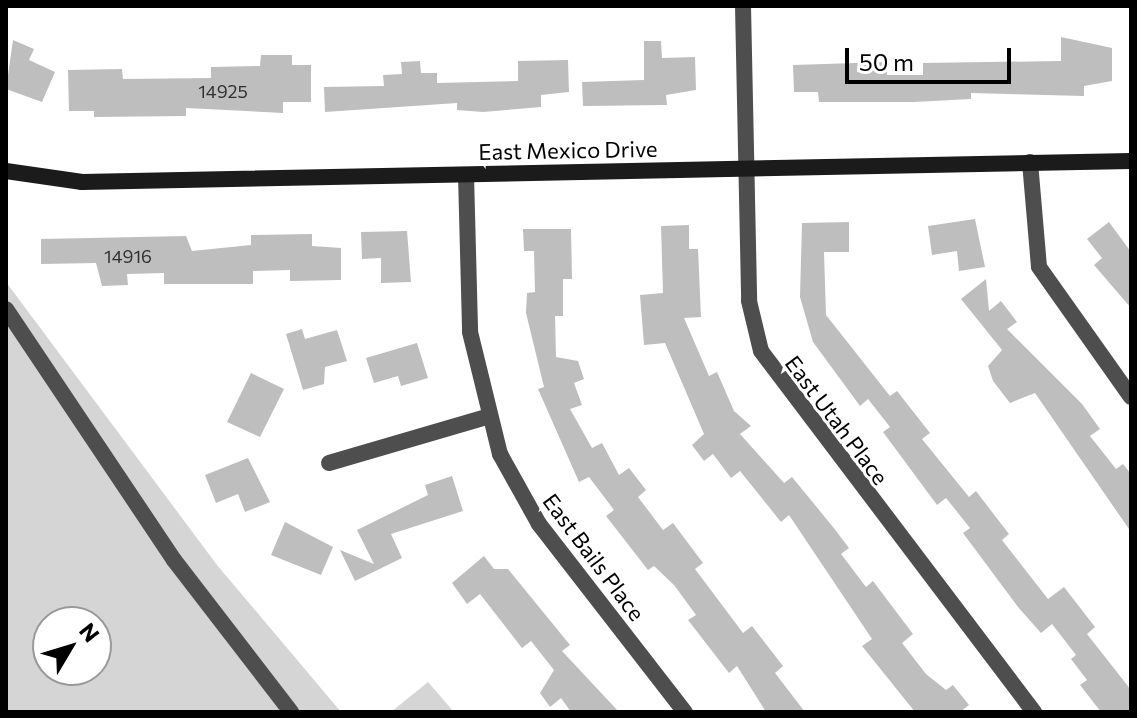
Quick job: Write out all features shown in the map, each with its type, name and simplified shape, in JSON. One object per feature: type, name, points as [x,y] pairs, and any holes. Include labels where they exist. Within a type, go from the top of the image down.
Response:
[{"type":"street","name":"East Utah Place","points":[[743,6],[749,301],[772,374],[1034,712]]},
{"type":"street","name":"East Mexico Drive","points":[[6,171],[82,182],[1131,161]]},
{"type":"street","points":[[1030,162],[1039,267],[1131,397]]},
{"type":"street","name":"East Bails Place","points":[[466,175],[470,332],[486,417],[539,524],[685,712]]},
{"type":"street","points":[[6,309],[174,560],[291,712]]},
{"type":"street","points":[[329,463],[486,417]]},
{"type":"shaded area","points":[[6,282],[217,565],[341,712],[6,712]]},
{"type":"shaded area","points":[[428,682],[454,712],[391,712]]},
{"type":"building","points":[[1061,37],[1112,48],[1112,81],[1084,86],[1084,96],[971,93],[971,99],[914,102],[819,102],[818,92],[794,92],[793,65],[887,62],[887,75],[923,75],[923,63],[1061,61]]},
{"type":"building","points":[[13,40],[34,49],[29,60],[55,72],[42,102],[6,89]]},
{"type":"building","points":[[644,41],[661,41],[662,58],[695,57],[696,90],[666,95],[667,105],[583,106],[582,82],[644,80]]},
{"type":"building","points":[[261,55],[292,55],[292,65],[311,65],[311,102],[283,102],[283,113],[186,108],[186,116],[94,117],[94,111],[69,111],[68,70],[122,69],[123,79],[211,78],[211,67],[260,66]]},
{"type":"building","points":[[568,60],[569,92],[541,95],[541,107],[483,112],[457,110],[457,103],[325,112],[324,87],[384,86],[383,75],[402,74],[401,62],[420,61],[421,73],[437,73],[437,83],[518,81],[518,61]]},
{"type":"building","points":[[975,219],[985,267],[959,271],[957,251],[932,255],[928,226]]},
{"type":"building","points":[[849,222],[849,252],[824,252],[826,315],[890,396],[897,391],[930,433],[922,439],[969,497],[976,491],[1009,534],[1002,540],[1048,599],[1064,587],[1095,627],[1087,634],[1131,690],[1131,712],[1101,712],[1080,685],[1087,680],[1071,659],[1076,655],[1052,624],[1041,633],[1018,607],[963,533],[970,528],[946,498],[937,505],[883,432],[890,427],[868,399],[860,406],[813,342],[800,297],[802,223]]},
{"type":"building","points":[[1109,222],[1131,252],[1131,308],[1094,265],[1102,258],[1087,239]]},
{"type":"building","points":[[689,225],[689,249],[698,249],[701,317],[684,318],[709,376],[717,372],[734,411],[751,426],[740,434],[784,483],[792,477],[833,527],[849,548],[841,554],[866,587],[873,581],[913,634],[902,643],[926,674],[946,690],[953,685],[969,705],[960,712],[915,712],[862,646],[872,639],[789,515],[781,522],[740,471],[731,478],[713,454],[704,461],[692,445],[704,434],[665,343],[644,345],[640,295],[663,293],[661,226]]},
{"type":"building","points":[[523,229],[571,229],[572,279],[563,279],[563,316],[555,316],[556,357],[578,361],[584,379],[574,383],[582,405],[570,409],[592,448],[602,443],[619,475],[629,468],[646,490],[638,497],[663,530],[673,523],[703,563],[695,569],[743,633],[752,626],[783,666],[775,673],[805,712],[766,712],[737,666],[729,673],[688,620],[696,615],[674,585],[654,566],[648,570],[606,516],[614,510],[589,477],[579,482],[538,389],[544,387],[526,313],[527,293],[535,292],[534,251],[524,251]]},
{"type":"building","points":[[407,231],[411,282],[381,283],[381,258],[362,259],[361,232]]},
{"type":"building","points":[[312,234],[312,246],[341,248],[341,280],[290,281],[290,270],[253,271],[253,284],[164,284],[164,273],[127,274],[128,285],[102,286],[96,263],[41,264],[41,239],[186,236],[192,251],[251,245],[251,235]]},
{"type":"building","points":[[986,279],[989,311],[1001,301],[1017,322],[1007,329],[1082,404],[1100,429],[1090,436],[1116,469],[1123,464],[1131,474],[1131,532],[1035,393],[1010,403],[993,381],[988,366],[1002,350],[961,299]]},
{"type":"building","points":[[302,329],[305,339],[337,330],[347,361],[325,367],[324,384],[303,390],[286,334]]},
{"type":"building","points":[[417,343],[428,378],[401,386],[398,376],[374,383],[366,358]]},
{"type":"building","points":[[251,373],[284,389],[260,437],[227,422]]},
{"type":"building","points":[[248,458],[270,502],[245,512],[238,494],[216,503],[205,475]]},
{"type":"building","points":[[452,476],[463,511],[391,534],[402,558],[355,581],[340,550],[374,564],[357,530],[428,495],[425,485]]},
{"type":"building","points":[[285,522],[333,547],[321,575],[271,555]]},
{"type":"building","points":[[484,556],[494,569],[508,569],[570,645],[562,651],[619,712],[571,712],[561,698],[550,707],[540,693],[554,670],[531,641],[522,648],[480,594],[467,604],[452,583]]}]
